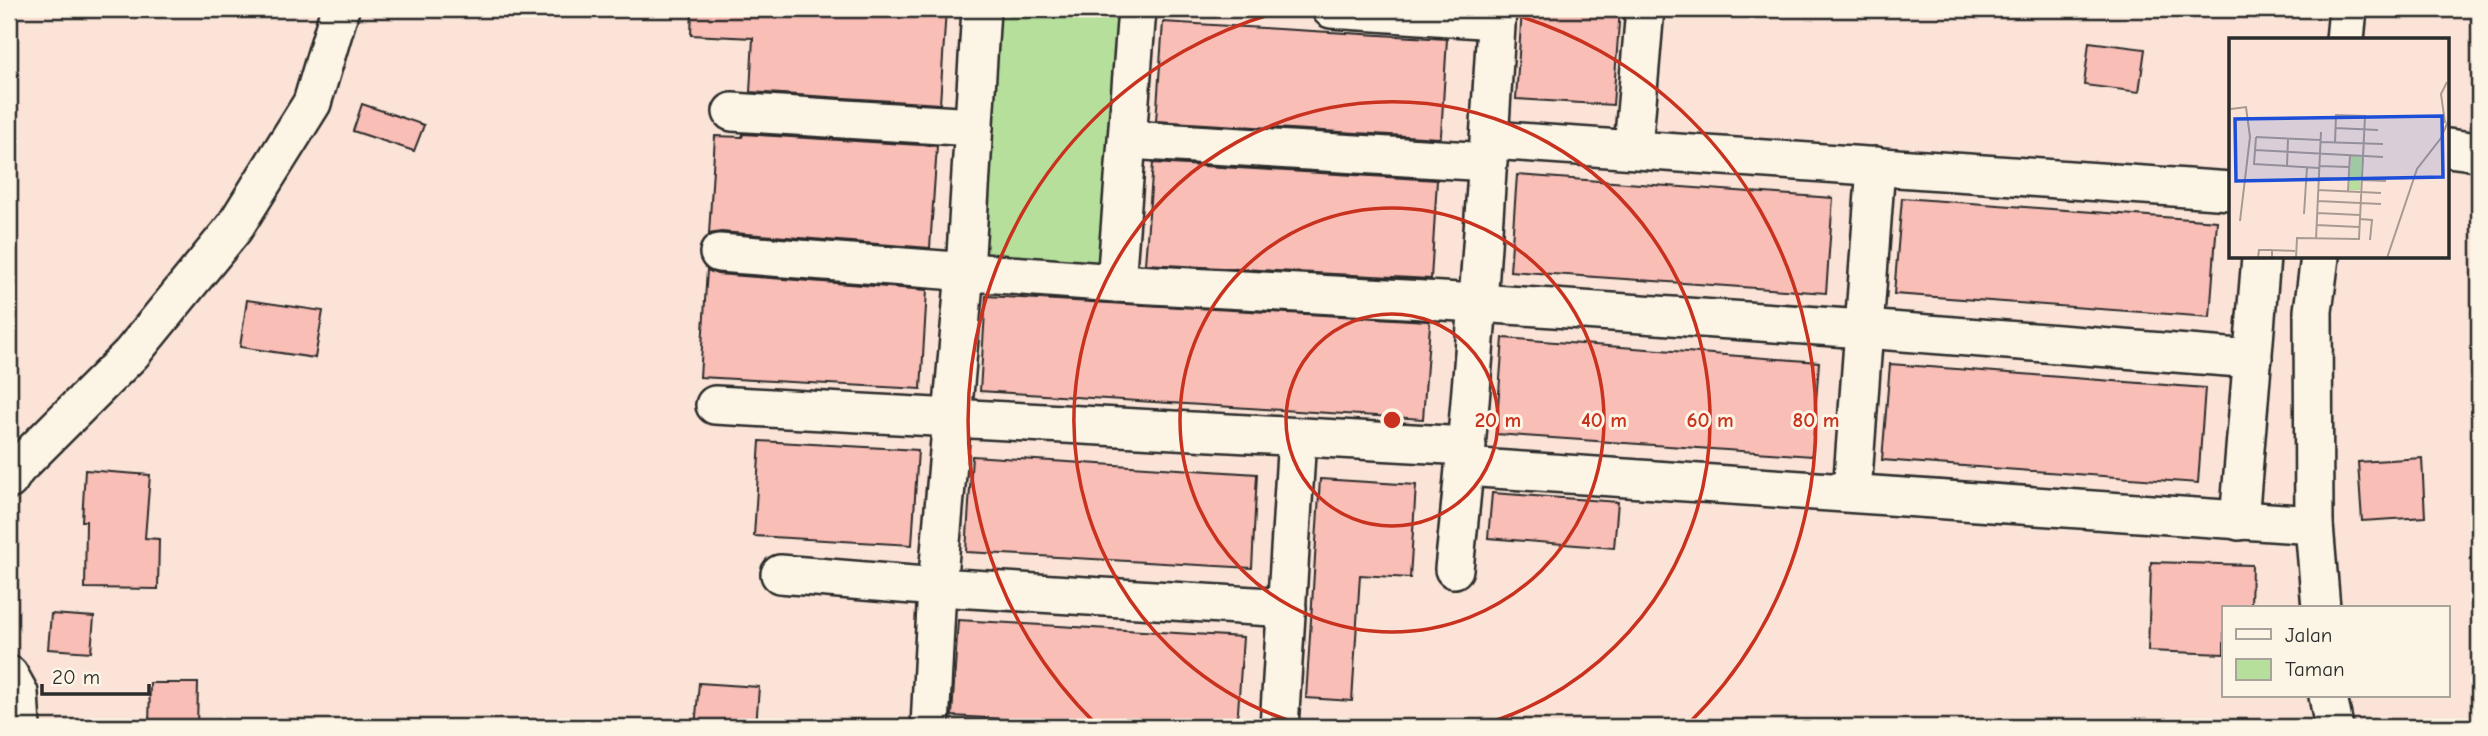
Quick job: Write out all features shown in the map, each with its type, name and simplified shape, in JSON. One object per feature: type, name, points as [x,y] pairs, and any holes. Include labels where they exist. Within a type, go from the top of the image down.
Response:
[{"type":"street","points":[[9,480],[16,469],[131,354],[234,228],[312,103],[340,9]]},
{"type":"street","points":[[930,727],[937,587],[965,271],[981,9]]},
{"type":"street","points":[[1116,283],[1137,9]]},
{"type":"street","points":[[1331,9],[1496,14],[1478,303],[1454,569]]},
{"type":"street","points":[[1633,148],[1645,9]]},
{"type":"street","points":[[2345,38],[2348,9]]},
{"type":"street","points":[[732,112],[974,127]]},
{"type":"street","points":[[1128,140],[1489,151],[1633,148],[2229,191]]},
{"type":"street","points":[[2450,148],[2479,152]]},
{"type":"street","points":[[1852,492],[1876,166]]},
{"type":"street","points":[[719,253],[1116,283],[1478,303],[1864,329],[2253,359]]},
{"type":"street","points":[[2239,521],[2261,259]]},
{"type":"street","points":[[2320,259],[2312,311],[2314,525],[2321,606]]},
{"type":"street","points":[[715,405],[1297,437],[1466,456],[1852,492],[2314,525]]},
{"type":"street","points":[[1279,727],[1297,437]]},
{"type":"street","points":[[780,574],[937,587],[1287,608]]},
{"type":"street","points":[[9,675],[19,693],[21,727]]},
{"type":"street","points":[[2328,698],[2334,727]]},
{"type":"green space","points":[[995,9],[1123,9],[1106,268],[979,260]]},
{"type":"building","points":[[692,9],[946,9],[940,104],[750,92],[753,38],[691,35]]},
{"type":"building","points":[[1522,9],[1620,9],[1613,105],[1516,99]]},
{"type":"building","points":[[1163,22],[1447,39],[1441,135],[1439,138],[1156,121]]},
{"type":"building","points":[[2089,42],[2145,49],[2139,92],[2084,85]]},
{"type":"building","points":[[362,104],[424,125],[414,151],[353,131]]},
{"type":"building","points":[[743,134],[937,146],[930,248],[721,232],[709,234],[715,136],[742,137]]},
{"type":"building","points":[[1153,163],[1437,180],[1431,279],[1145,264]]},
{"type":"building","points":[[1517,175],[1833,198],[1826,293],[1510,271]]},
{"type":"building","points":[[1902,198],[2217,221],[2210,317],[1894,294]]},
{"type":"building","points":[[707,270],[717,274],[927,290],[921,389],[700,377]]},
{"type":"building","points":[[986,296],[1428,321],[1430,324],[1423,419],[980,391]]},
{"type":"building","points":[[247,300],[323,311],[315,358],[240,347]]},
{"type":"building","points":[[1503,338],[1819,362],[1812,456],[1496,434]]},
{"type":"building","points":[[1890,364],[2205,388],[2198,483],[1882,460]]},
{"type":"building","points":[[760,441],[918,450],[912,545],[754,536]]},
{"type":"building","points":[[972,456],[1257,474],[1252,568],[966,552]]},
{"type":"building","points":[[2422,458],[2425,517],[2362,521],[2358,462]]},
{"type":"building","points":[[85,470],[150,475],[145,538],[159,539],[158,589],[85,588],[86,521],[82,521]]},
{"type":"building","points":[[1320,479],[1416,485],[1410,578],[1360,575],[1352,701],[1306,698]]},
{"type":"building","points":[[1492,493],[1618,502],[1614,548],[1488,538]]},
{"type":"building","points":[[2151,562],[2252,565],[2251,606],[2222,606],[2222,654],[2148,651]]},
{"type":"building","points":[[51,614],[94,617],[91,652],[48,649]]},
{"type":"building","points":[[958,620],[1243,637],[1237,727],[1139,727],[952,716]]},
{"type":"building","points":[[150,683],[198,683],[197,727],[149,727]]},
{"type":"building","points":[[699,683],[759,687],[756,727],[695,727]]}]
